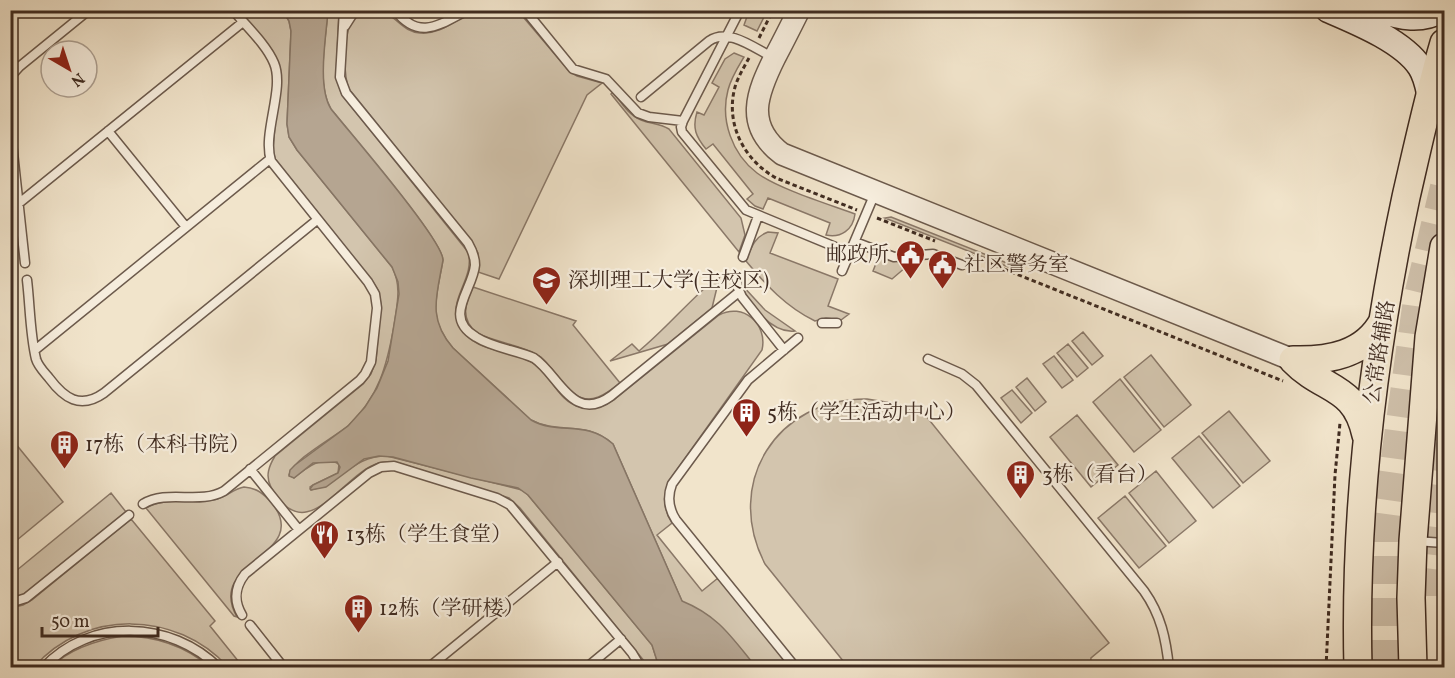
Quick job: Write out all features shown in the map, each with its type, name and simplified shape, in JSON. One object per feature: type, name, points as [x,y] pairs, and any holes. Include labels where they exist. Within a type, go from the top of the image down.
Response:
[{"type":"main road","points":[[1328,10],[1406,51],[1423,72],[1429,93]]},
{"type":"main road","points":[[1378,10],[1413,19],[1431,16],[1443,10]]},
{"type":"main road","name":"公常路辅路","points":[[1358,668],[1359,544],[1367,439],[1383,321],[1392,266],[1429,93],[1444,43]]},
{"type":"main road","points":[[1413,668],[1411,598],[1413,541],[1429,337],[1444,247]]},
{"type":"main road","points":[[1289,371],[1353,351],[1376,332],[1383,321]]},
{"type":"main road","points":[[1289,371],[1309,374],[1340,390],[1350,399],[1362,418],[1367,439]]},
{"type":"street","points":[[799,10],[763,81],[757,100],[759,121],[768,140],[776,150],[788,158],[875,193],[1289,371]]},
{"type":"lane","points":[[10,77],[19,67],[89,10]]},
{"type":"lane","points":[[143,504],[162,497],[215,495],[224,491],[360,380],[370,366],[377,308],[375,294],[368,282],[276,170],[270,159],[268,149],[276,74],[270,56],[233,10]]},
{"type":"lane","points":[[344,10],[340,77],[346,93],[468,243],[473,253],[474,270],[460,310],[464,325],[474,336],[534,358],[542,364],[569,396],[579,402],[593,404],[611,396],[739,292]]},
{"type":"lane","points":[[342,34],[348,20],[357,10]]},
{"type":"lane","points":[[396,13],[413,26],[429,28],[442,24],[468,10]]},
{"type":"lane","points":[[525,10],[573,69],[606,79],[638,113],[649,117],[683,121]]},
{"type":"lane","points":[[740,10],[681,129],[743,207],[758,216],[850,253]]},
{"type":"lane","points":[[18,204],[243,22]]},
{"type":"lane","points":[[641,97],[709,41],[719,36],[727,36],[774,58]]},
{"type":"lane","points":[[108,131],[186,227]]},
{"type":"lane","points":[[12,143],[25,263]]},
{"type":"lane","points":[[35,350],[270,159]]},
{"type":"lane","points":[[842,271],[875,193]]},
{"type":"lane","points":[[743,257],[758,216]]},
{"type":"lane","points":[[27,280],[38,365],[63,394],[75,400],[94,399],[317,220]]},
{"type":"lane","points":[[855,242],[894,256],[933,254],[962,265]]},
{"type":"lane","points":[[737,278],[739,292],[784,350]]},
{"type":"lane","points":[[822,323],[837,323]]},
{"type":"lane","points":[[796,668],[676,520],[671,512],[669,500],[672,484],[748,380],[798,338]]},
{"type":"lane","points":[[928,359],[962,374],[976,385],[1144,591],[1161,622],[1167,644],[1169,668]]},
{"type":"lane","points":[[242,615],[236,599],[237,587],[242,578],[369,473],[381,467],[394,466],[506,502],[516,510],[621,639],[641,668]]},
{"type":"lane","points":[[250,470],[299,530]]},
{"type":"lane","points":[[10,603],[26,598],[129,515]]},
{"type":"lane","points":[[1413,541],[1444,543]]},
{"type":"lane","points":[[431,666],[558,562]]},
{"type":"lane","points":[[250,626],[284,668]]},
{"type":"lane","points":[[43,668],[64,649],[96,635],[127,630],[145,630],[174,638],[206,656],[219,668]]},
{"type":"lane","points":[[586,668],[621,639]]},
{"type":"path","points":[[759,37],[773,10]]},
{"type":"path","points":[[1015,273],[1289,371]]},
{"type":"path","points":[[1326,668],[1333,498],[1340,420]]},
{"type":"shaded area","points":[[491,9],[518,11],[569,71],[577,76],[602,83],[587,95],[499,279],[478,272],[478,253],[470,239],[349,89],[345,65],[349,29],[357,17],[370,11],[387,14],[407,29],[428,33],[442,29],[476,11]]},
{"type":"shaded area","points":[[239,11],[283,11],[289,21],[291,31],[287,124],[289,137],[297,150],[392,267],[398,288],[388,354],[375,392],[349,425],[306,455],[289,475],[294,478],[321,461],[333,461],[339,464],[338,473],[313,485],[310,487],[311,490],[330,482],[364,460],[387,456],[522,490],[652,645],[659,667],[649,667],[520,508],[509,498],[390,462],[379,463],[365,470],[325,503],[311,511],[298,512],[284,505],[271,487],[268,471],[275,456],[363,384],[371,374],[376,360],[381,304],[378,290],[373,282],[275,159],[273,149],[280,69],[272,50]]},
{"type":"shaded area","points":[[283,11],[328,11],[323,75],[327,100],[331,109],[412,209],[439,249],[443,260],[436,306],[440,327],[445,337],[453,348],[531,420],[541,425],[592,432],[603,436],[613,444],[682,601],[715,621],[732,637],[756,667],[659,667],[652,645],[528,495],[518,488],[393,457],[379,456],[364,459],[326,487],[310,489],[313,485],[338,473],[340,467],[337,462],[313,463],[294,478],[289,476],[290,470],[295,465],[348,426],[365,407],[377,388],[388,361],[399,294],[398,282],[392,267],[297,150],[289,137],[287,124],[291,31],[289,21]]},
{"type":"shaded area","points":[[328,11],[339,11],[336,78],[342,95],[468,252],[468,271],[458,299],[456,317],[460,327],[474,342],[524,358],[540,368],[560,394],[572,404],[594,408],[615,399],[719,315],[737,311],[752,318],[757,324],[763,340],[762,350],[669,481],[664,502],[672,523],[657,535],[702,591],[718,578],[790,667],[715,667],[707,658],[613,444],[603,436],[582,429],[552,427],[531,420],[453,348],[445,337],[436,316],[436,296],[443,260],[439,248],[394,185],[331,109],[326,99],[323,61]]},
{"type":"shaded area","points":[[749,11],[767,11],[757,31],[744,25]]},
{"type":"shaded area","points":[[734,53],[744,57],[729,86],[726,113],[730,136],[741,156],[748,165],[766,179],[804,196],[855,214],[852,224],[845,232],[826,235],[830,223],[768,198],[763,209],[755,206],[747,199],[753,194],[713,144],[706,149],[700,140],[695,128],[697,112],[704,115],[719,87],[712,83],[725,59]]},
{"type":"shaded area","points":[[613,92],[636,118],[669,129],[741,218],[745,235],[739,252],[611,94]]},
{"type":"shaded area","points":[[891,217],[1017,267],[1016,270],[885,218]]},
{"type":"shaded area","points":[[768,232],[778,233],[770,253],[838,279],[828,306],[849,314],[841,320],[826,318],[815,321],[795,309],[769,287],[746,261],[756,240]]},
{"type":"shaded area","points":[[879,256],[898,261],[918,259],[914,270],[906,267],[892,279],[873,271]]},
{"type":"shaded area","points":[[720,275],[712,308],[668,344],[610,361],[632,344],[639,351]]},
{"type":"shaded area","points":[[741,284],[765,310],[795,331],[786,331],[770,323],[749,300]]},
{"type":"shaded area","points":[[473,287],[576,321],[573,325],[620,383],[598,397],[582,398],[568,388],[539,356],[477,333],[466,317],[466,305]]},
{"type":"shaded area","points":[[1083,332],[1103,356],[1092,365],[1072,341]]},
{"type":"shaded area","points":[[1068,344],[1088,368],[1077,377],[1057,353]]},
{"type":"shaded area","points":[[1151,355],[1191,405],[1164,427],[1124,377]]},
{"type":"shaded area","points":[[1054,356],[1073,380],[1062,388],[1043,364]]},
{"type":"shaded area","points":[[1027,378],[1046,402],[1035,411],[1016,387]]},
{"type":"shaded area","points":[[1120,379],[1161,430],[1134,452],[1093,402]]},
{"type":"shaded area","points":[[1012,390],[1032,413],[1021,423],[1001,398]]},
{"type":"shaded area","points":[[867,399],[892,403],[911,411],[918,406],[1109,643],[1091,658],[1090,667],[848,667],[765,564],[754,534],[751,504],[755,476],[766,451],[784,429],[807,413],[835,402]]},
{"type":"shaded area","points":[[1229,411],[1270,461],[1243,483],[1202,433]]},
{"type":"shaded area","points":[[1077,415],[1118,465],[1091,487],[1050,437]]},
{"type":"shaded area","points":[[1199,436],[1240,486],[1213,508],[1172,458]]},
{"type":"shaded area","points":[[15,443],[63,502],[11,545],[10,447]]},
{"type":"shaded area","points":[[1156,471],[1196,521],[1169,543],[1129,493]]},
{"type":"shaded area","points":[[244,487],[256,490],[266,497],[272,503],[281,521],[279,535],[270,547],[244,570],[234,583],[231,598],[237,617],[146,508],[170,501],[213,500]]},
{"type":"shaded area","points":[[111,493],[126,512],[28,591],[11,599],[11,575]]},
{"type":"shaded area","points":[[1125,496],[1166,546],[1139,568],[1098,518]]},
{"type":"shaded area","points":[[131,519],[215,621],[210,626],[243,667],[228,667],[207,648],[183,635],[157,627],[131,624],[104,626],[79,635],[55,648],[34,667],[11,667],[11,608],[32,600]]},
{"type":"shaded area","points":[[123,636],[159,640],[191,653],[210,667],[51,667],[67,655],[85,646]]},
{"type":"tunnel","points":[[1385,668],[1386,522],[1417,300],[1444,187]]},
{"type":"tunnel","points":[[1424,596],[1424,575],[1444,411]]},
{"type":"place","name":"邮政所","points":[[910,280]]},
{"type":"place","name":"社区警务室","points":[[943,290]]},
{"type":"place","name":"深圳理工大学(主校区)","points":[[547,306]]},
{"type":"place","name":"5栋（学生活动中心）","points":[[746,438]]},
{"type":"place","name":"17栋（本科书院）","points":[[64,470]]},
{"type":"place","name":"3栋（看台）","points":[[1021,500]]},
{"type":"place","name":"13栋（学生食堂）","points":[[325,560]]},
{"type":"place","name":"12栋（学研楼）","points":[[358,634]]}]
